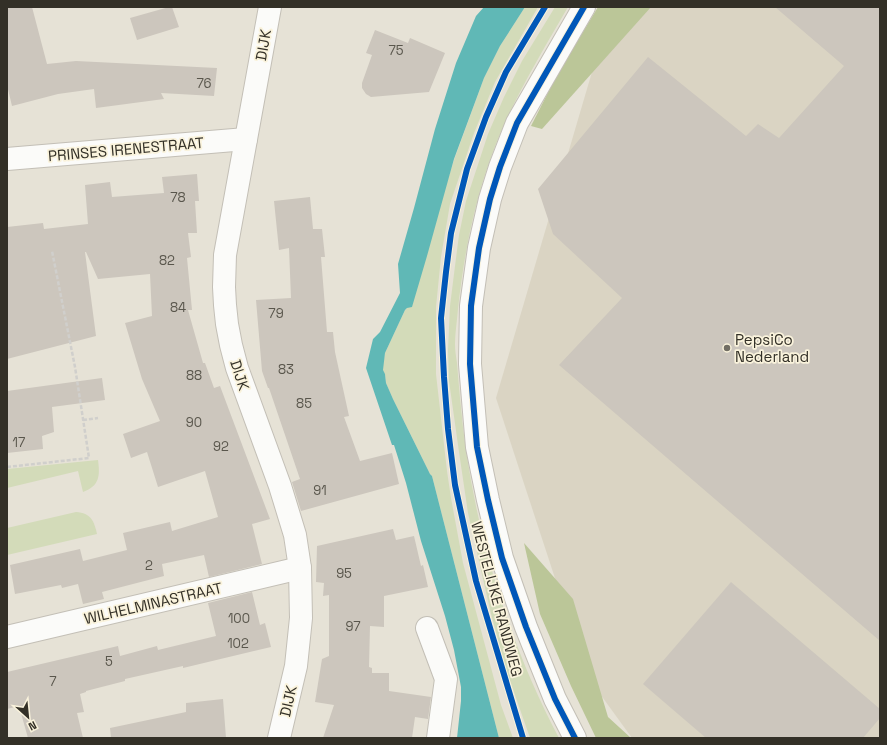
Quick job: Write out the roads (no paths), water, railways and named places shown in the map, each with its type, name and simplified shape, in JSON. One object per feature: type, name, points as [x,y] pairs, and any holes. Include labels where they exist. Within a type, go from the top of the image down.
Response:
[{"type":"street","name":"DIJK","points":[[270,7],[225,254],[224,287],[227,324],[237,368],[284,500],[295,535],[300,568],[301,618],[296,666],[279,738]]},
{"type":"street","name":"WESTELIJKE RANDWEG","points":[[575,738],[555,699],[526,627],[502,558],[477,447],[470,364],[471,306],[479,248],[490,199],[500,167],[517,123],[584,7]]},
{"type":"street","name":"PRINSES IRENESTRAAT","points":[[7,159],[246,139]]},
{"type":"street","name":"WILHELMINASTRAAT","points":[[7,637],[300,568]]},
{"type":"street","points":[[428,628],[446,679],[438,738]]},
{"type":"water","points":[[484,7],[525,7],[500,46],[484,78],[454,159],[412,307],[405,310],[385,353],[383,370],[386,383],[393,399],[432,476],[499,738],[457,738],[461,687],[454,650],[445,616],[421,541],[406,483],[366,368],[373,339],[380,332],[400,293],[398,264],[435,129],[456,63],[476,16]]},
{"type":"place","name":"PepsiCo Nederland","points":[[727,348]]}]
